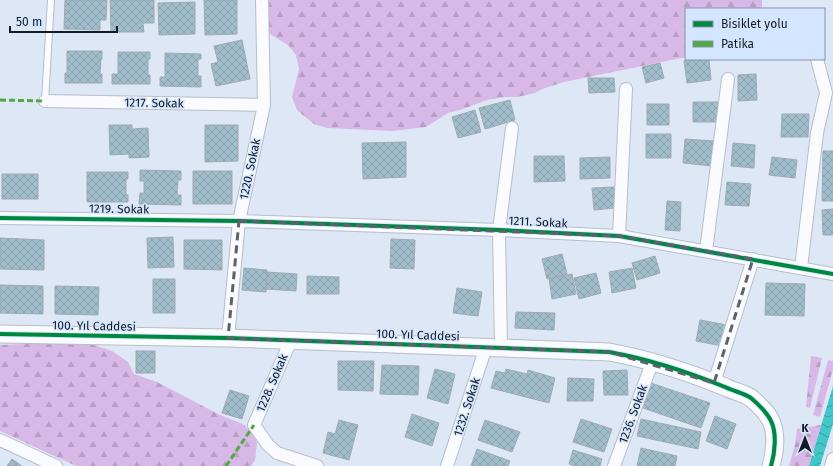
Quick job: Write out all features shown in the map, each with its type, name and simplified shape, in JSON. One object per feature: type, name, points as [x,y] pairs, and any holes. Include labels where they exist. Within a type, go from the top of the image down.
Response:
[{"type":"street","name":"1220. Sokak","points":[[228,338],[239,221],[264,104],[262,0]]},
{"type":"street","points":[[801,268],[817,133],[826,93],[817,60]]},
{"type":"street","points":[[706,251],[728,79]]},
{"type":"street","points":[[619,236],[626,89]]},
{"type":"street","name":"1217. Sokak","points":[[45,101],[264,104]]},
{"type":"street","name":"1232. Sokak","points":[[447,466],[493,347],[499,230],[512,128]]},
{"type":"street","name":"1219. Sokak","points":[[0,218],[239,221]]},
{"type":"street","name":"1211. Sokak","points":[[239,221],[499,230],[619,236],[833,274]]},
{"type":"street","points":[[714,383],[753,259]]},
{"type":"street","name":"100. Yıl Caddesi","points":[[0,334],[228,338],[493,347],[608,352],[632,356],[714,383],[750,397],[762,408],[771,421],[774,442],[771,466]]},
{"type":"street","name":"1228. Sokak","points":[[290,340],[254,425],[268,445],[277,453],[317,466]]},
{"type":"street","name":"1236. Sokak","points":[[614,466],[652,363]]},
{"type":"street","points":[[0,440],[56,466]]},
{"type":"street","points":[[831,466],[833,459]]},
{"type":"lane","points":[[45,101],[51,0]]},
{"type":"highlighted area","points":[[239,221],[619,236],[753,259],[714,383],[609,352],[228,338]]},
{"type":"green space","points":[[269,0],[762,0],[762,8],[685,8],[685,57],[564,82],[542,89],[535,93],[517,97],[487,100],[448,113],[426,127],[393,131],[327,128],[314,124],[297,110],[292,97],[299,69],[296,55],[288,45],[270,34],[267,29],[266,7]]},
{"type":"green space","points":[[46,343],[94,345],[112,351],[128,362],[134,374],[157,382],[220,415],[243,424],[250,431],[257,442],[255,460],[251,466],[76,466],[0,431],[0,345]]},
{"type":"green space","points":[[811,356],[822,358],[810,408],[806,407]]},
{"type":"green space","points":[[828,360],[833,361],[833,369],[820,417],[813,415]]},
{"type":"green space","points":[[821,425],[809,466],[789,466],[795,445],[797,429]]},
{"type":"water","points":[[833,386],[833,424],[820,466],[809,466]]},
{"type":"building","points":[[65,0],[107,0],[106,20],[100,20],[100,30],[64,29]]},
{"type":"building","points":[[110,0],[154,0],[154,23],[143,23],[144,32],[111,32]]},
{"type":"building","points":[[204,0],[237,0],[237,34],[205,35]]},
{"type":"building","points":[[195,2],[195,34],[159,35],[158,3]]},
{"type":"building","points":[[242,40],[250,79],[216,86],[211,64],[218,62],[214,46]]},
{"type":"building","points":[[67,51],[102,51],[100,74],[102,74],[102,83],[65,83],[65,73],[67,73]]},
{"type":"building","points":[[118,52],[150,52],[150,59],[148,59],[148,75],[150,75],[150,84],[112,84],[112,74],[118,74]]},
{"type":"building","points":[[165,53],[201,54],[201,59],[198,59],[198,76],[201,76],[201,87],[160,86],[160,77],[165,77]]},
{"type":"building","points":[[709,60],[711,80],[687,83],[684,61]]},
{"type":"building","points":[[660,63],[664,78],[646,83],[642,67]]},
{"type":"building","points":[[756,74],[757,100],[738,101],[738,75]]},
{"type":"building","points":[[588,78],[614,78],[615,92],[589,93]]},
{"type":"building","points":[[510,100],[515,120],[485,129],[479,108]]},
{"type":"building","points":[[693,102],[718,102],[718,122],[693,122]]},
{"type":"building","points":[[647,104],[669,104],[669,125],[647,125]]},
{"type":"building","points":[[475,110],[481,132],[458,138],[452,117]]},
{"type":"building","points":[[782,114],[809,114],[808,137],[781,137]]},
{"type":"building","points":[[109,125],[132,125],[132,129],[148,128],[149,157],[129,158],[129,154],[110,155]]},
{"type":"building","points":[[205,125],[238,125],[238,161],[205,162]]},
{"type":"building","points":[[646,134],[671,134],[671,158],[646,158]]},
{"type":"building","points":[[685,139],[714,141],[712,166],[683,163]]},
{"type":"building","points":[[406,142],[406,177],[363,179],[362,143]]},
{"type":"building","points":[[733,143],[755,145],[754,168],[731,166]]},
{"type":"building","points":[[823,151],[833,151],[833,201],[822,201]]},
{"type":"building","points":[[534,156],[564,156],[565,181],[534,182]]},
{"type":"building","points":[[610,157],[610,178],[580,179],[580,158]]},
{"type":"building","points":[[772,157],[797,160],[795,178],[769,175]]},
{"type":"building","points":[[140,170],[181,171],[181,180],[178,180],[177,195],[181,195],[181,205],[139,204],[140,193],[144,193],[144,181],[140,181]]},
{"type":"building","points":[[193,171],[232,171],[232,204],[193,204]]},
{"type":"building","points":[[87,172],[128,172],[128,179],[126,179],[126,195],[128,195],[128,202],[87,202]]},
{"type":"building","points":[[2,174],[38,174],[38,199],[2,199]]},
{"type":"building","points":[[727,182],[751,184],[749,206],[725,205]]},
{"type":"building","points":[[614,187],[615,208],[594,210],[592,188]]},
{"type":"building","points":[[667,201],[681,202],[680,231],[665,230]]},
{"type":"building","points":[[833,209],[833,235],[823,235],[822,210]]},
{"type":"building","points":[[173,237],[174,267],[148,268],[147,238]]},
{"type":"building","points":[[0,238],[44,240],[44,270],[0,269]]},
{"type":"building","points":[[391,239],[415,240],[414,269],[390,268]]},
{"type":"building","points":[[184,240],[222,240],[222,270],[184,269]]},
{"type":"building","points":[[562,254],[567,274],[547,279],[542,259]]},
{"type":"building","points":[[655,256],[660,273],[637,280],[632,263]]},
{"type":"building","points":[[244,268],[267,270],[266,292],[242,290]]},
{"type":"building","points":[[632,268],[636,288],[612,293],[609,272]]},
{"type":"building","points":[[267,272],[297,274],[296,291],[266,289]]},
{"type":"building","points":[[596,273],[601,293],[579,299],[574,278]]},
{"type":"building","points":[[572,274],[576,294],[552,299],[549,279]]},
{"type":"building","points":[[307,276],[339,277],[339,294],[307,294]]},
{"type":"building","points":[[153,279],[175,279],[175,313],[153,313]]},
{"type":"building","points":[[766,283],[805,284],[804,316],[765,315]]},
{"type":"building","points":[[0,285],[43,286],[43,314],[0,313]]},
{"type":"building","points":[[55,286],[99,287],[98,315],[55,314]]},
{"type":"building","points":[[457,288],[482,292],[478,316],[453,313]]},
{"type":"building","points":[[516,312],[555,313],[554,330],[515,328]]},
{"type":"building","points":[[700,320],[727,325],[723,346],[696,341]]},
{"type":"building","points":[[136,351],[155,351],[155,373],[136,373]]},
{"type":"building","points":[[338,361],[374,361],[373,391],[338,390]]},
{"type":"building","points":[[382,365],[419,366],[418,395],[380,394]]},
{"type":"building","points":[[435,369],[455,374],[448,404],[427,398]]},
{"type":"building","points":[[506,369],[527,374],[528,370],[555,378],[549,403],[491,388],[496,371],[505,373]]},
{"type":"building","points":[[627,370],[628,395],[604,395],[603,371]]},
{"type":"building","points":[[568,378],[594,379],[593,401],[567,401]]},
{"type":"building","points":[[651,383],[710,403],[701,428],[643,408]]},
{"type":"building","points":[[230,390],[249,396],[242,419],[222,413]]},
{"type":"building","points":[[412,414],[439,423],[432,446],[405,437]]},
{"type":"building","points":[[715,416],[736,424],[727,449],[706,441]]},
{"type":"building","points":[[581,419],[612,429],[604,452],[573,442]]},
{"type":"building","points":[[641,419],[701,432],[698,449],[637,436]]},
{"type":"building","points":[[339,420],[358,425],[349,460],[323,453],[328,432],[335,434]]},
{"type":"building","points":[[485,420],[520,432],[512,452],[478,440]]},
{"type":"building","points":[[641,448],[677,456],[675,466],[637,466]]},
{"type":"building","points":[[477,449],[510,461],[508,466],[471,466]]},
{"type":"building","points":[[573,450],[602,459],[600,466],[575,466],[569,464]]},
{"type":"building","points":[[12,459],[22,466],[7,466]]},
{"type":"marked path","points":[[0,100],[45,101]]},
{"type":"marked path","points":[[226,466],[254,425]]},
{"type":"cycle path","points":[[0,218],[239,221],[499,230],[619,236],[833,274]]},
{"type":"cycle path","points":[[0,334],[228,338],[609,352],[638,358],[682,371],[742,393],[751,398],[765,411],[773,426],[775,443],[771,466]]}]
